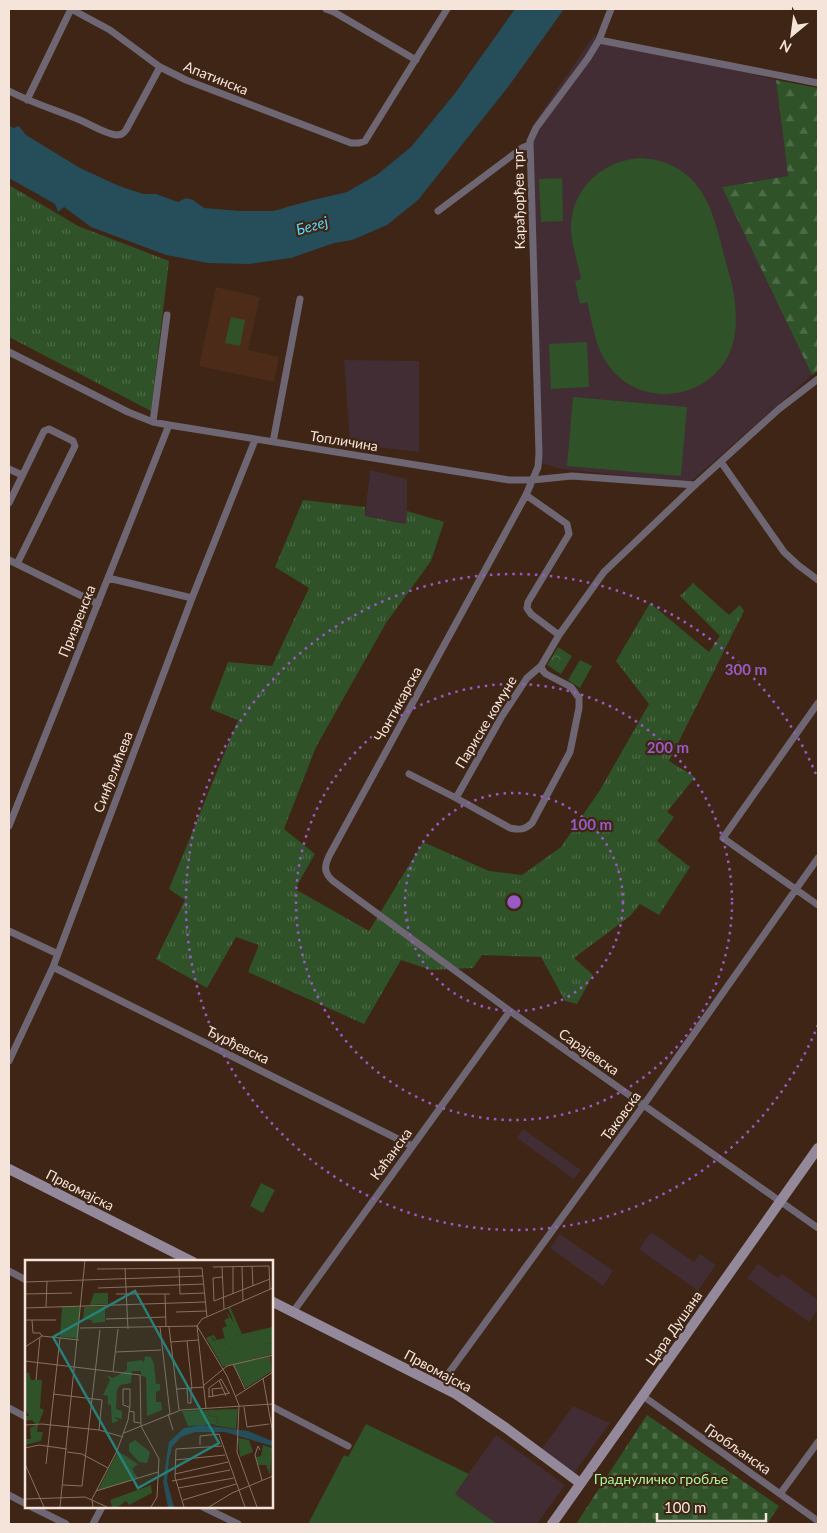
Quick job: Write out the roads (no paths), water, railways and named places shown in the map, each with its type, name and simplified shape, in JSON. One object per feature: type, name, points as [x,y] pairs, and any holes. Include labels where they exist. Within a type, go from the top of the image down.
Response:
[{"type":"street","name":"Апатинска","points":[[71,9],[118,35],[160,67],[199,86],[351,143],[365,141],[416,60]]},
{"type":"street","points":[[27,100],[71,9]]},
{"type":"street","points":[[326,9],[416,60],[447,9]]},
{"type":"street","name":"Карађорђев трг","points":[[526,495],[538,466],[539,454],[529,145],[536,128],[588,58],[599,40],[611,9]]},
{"type":"street","points":[[599,40],[818,83]]},
{"type":"street","points":[[9,91],[111,134],[119,135],[124,132],[160,67]]},
{"type":"street","points":[[438,211],[522,148],[529,145]]},
{"type":"street","points":[[273,442],[300,299]]},
{"type":"street","points":[[153,422],[167,315]]},
{"type":"street","name":"Топличина","points":[[9,352],[128,412],[153,422],[509,480],[532,480]]},
{"type":"street","points":[[409,774],[510,828],[523,830],[532,823],[570,752],[579,708],[579,698],[571,687],[546,674],[541,666],[559,635],[604,572],[695,485],[779,409],[818,379]]},
{"type":"street","name":"Призренска","points":[[9,826],[169,425]]},
{"type":"street","points":[[9,503],[44,431],[49,430],[73,441],[75,446],[17,564]]},
{"type":"street","name":"Синђелићева","points":[[9,1061],[53,968],[192,598],[255,440]]},
{"type":"street","points":[[721,462],[784,552],[818,580]]},
{"type":"street","points":[[9,469],[22,475]]},
{"type":"street","points":[[532,480],[572,476],[695,485]]},
{"type":"street","points":[[526,495],[566,524],[569,529],[569,534],[528,602],[527,608],[531,614],[559,635]]},
{"type":"street","name":"Чонтикарска","points":[[372,910],[329,877],[326,873],[326,864],[526,495]]},
{"type":"street","points":[[9,560],[98,604]]},
{"type":"street","points":[[108,578],[192,598]]},
{"type":"street","name":"Париске комуне","points":[[456,798],[512,701],[527,678],[541,666]]},
{"type":"street","points":[[818,703],[723,838],[818,906]]},
{"type":"street","name":"Таковска","points":[[440,1385],[644,1106],[818,858]]},
{"type":"street","name":"Сарајевска","points":[[372,910],[510,1012],[818,1228]]},
{"type":"street","points":[[9,931],[58,954]]},
{"type":"street","name":"Ђурђевска","points":[[53,968],[412,1146]]},
{"type":"street","name":"Каћанска","points":[[293,1312],[510,1012]]},
{"type":"street","name":"Цара Душана","points":[[552,1524],[818,1148]]},
{"type":"street","name":"Првомајска","points":[[9,1169],[189,1260]]},
{"type":"street","points":[[9,1271],[25,1279]]},
{"type":"street","name":"Првомајска","points":[[272,1302],[440,1385],[506,1428],[580,1483]]},
{"type":"street","name":"Гробљанска","points":[[643,1396],[818,1521]]},
{"type":"street","points":[[272,1407],[348,1446]]},
{"type":"street","points":[[9,1408],[25,1416]]},
{"type":"street","points":[[780,1494],[818,1442]]},
{"type":"street","points":[[9,1495],[25,1503]]},
{"type":"street","points":[[34,1508],[66,1524]]},
{"type":"street","points":[[93,1524],[101,1508]]},
{"type":"street","points":[[205,1508],[238,1524]]},
{"type":"water","name":"Бегеј","points":[[515,9],[564,9],[508,87],[418,200],[387,225],[352,240],[334,243],[291,258],[249,264],[208,263],[166,255],[91,227],[64,207],[58,212],[55,204],[9,178],[9,126],[14,128],[19,126],[26,135],[80,168],[119,186],[143,194],[156,194],[178,202],[186,198],[193,200],[204,208],[273,211],[347,192],[378,174],[411,147],[456,92]]},
{"type":"park label","name":"Граднуличко гробље","points":[[661,1479]]}]
